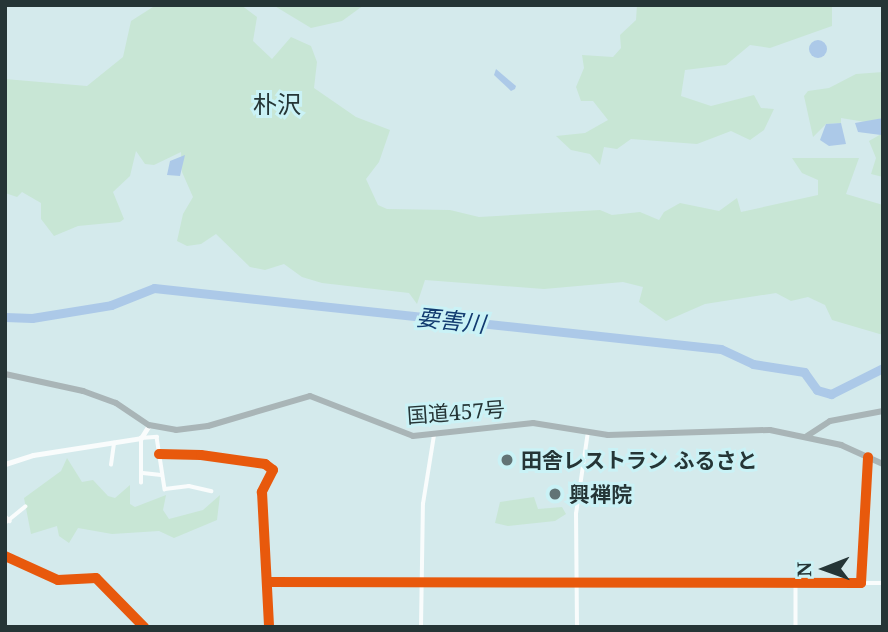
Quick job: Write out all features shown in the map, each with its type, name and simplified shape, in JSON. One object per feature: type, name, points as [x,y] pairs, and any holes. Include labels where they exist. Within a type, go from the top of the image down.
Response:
[{"type":"highway","name":"国道457号","points":[[5,374],[100,396],[149,425],[176,430],[208,426],[310,396],[337,403],[400,434],[434,435],[533,424],[588,432],[627,434],[720,428],[807,436],[883,464]]},
{"type":"highway","points":[[807,436],[830,421],[883,411]]},
{"type":"street","points":[[141,483],[141,438],[149,425]]},
{"type":"street","points":[[578,627],[576,514],[588,432]]},
{"type":"street","points":[[421,627],[423,504],[434,435]]},
{"type":"street","points":[[5,464],[33,455],[157,437],[165,489],[189,486],[211,491]]},
{"type":"street","points":[[111,465],[114,443]]},
{"type":"street","points":[[159,454],[201,456],[271,468],[262,492],[269,627]]},
{"type":"street","points":[[861,583],[868,457]]},
{"type":"street","points":[[143,473],[161,475]]},
{"type":"street","points":[[5,516],[8,522],[25,507]]},
{"type":"street","points":[[5,556],[58,580],[96,578],[144,627]]},
{"type":"street","points":[[268,582],[883,583]]},
{"type":"street","points":[[796,584],[796,627]]},
{"type":"green space","points":[[156,5],[241,5],[257,17],[253,41],[272,59],[291,37],[311,46],[317,62],[314,88],[356,117],[390,130],[379,162],[366,179],[378,205],[387,209],[450,210],[479,217],[600,210],[612,215],[640,212],[659,220],[664,212],[680,203],[719,211],[737,198],[741,212],[818,195],[818,180],[802,173],[792,158],[859,158],[846,194],[883,205],[883,335],[832,320],[825,305],[808,297],[791,301],[776,293],[705,304],[666,321],[639,302],[643,287],[623,282],[544,289],[425,280],[417,304],[409,293],[322,283],[302,277],[284,264],[265,270],[250,267],[216,234],[201,244],[187,246],[177,241],[183,214],[193,197],[182,172],[181,152],[154,165],[145,164],[136,151],[130,176],[113,192],[124,219],[120,222],[78,226],[54,236],[41,219],[41,203],[22,192],[17,197],[5,193],[5,79],[87,86],[123,57],[131,21]]},
{"type":"green space","points":[[273,5],[364,5],[342,21],[311,28]]},
{"type":"green space","points":[[637,5],[832,5],[832,26],[770,48],[750,45],[726,65],[685,70],[681,96],[711,106],[754,95],[761,108],[774,109],[764,130],[750,140],[731,131],[697,144],[631,139],[617,149],[604,147],[600,165],[590,154],[571,150],[556,136],[585,133],[608,120],[593,101],[581,101],[576,87],[584,68],[582,55],[613,57],[621,48],[620,35],[636,20]]},
{"type":"green space","points":[[883,72],[883,118],[865,122],[841,118],[841,123],[826,124],[813,137],[804,96],[808,91],[829,88],[856,74]]},
{"type":"green space","points":[[883,133],[883,177],[871,174],[876,158],[869,141]]},
{"type":"green space","points":[[67,458],[82,482],[93,480],[108,496],[115,498],[130,485],[130,504],[135,507],[166,495],[163,510],[169,519],[203,510],[220,495],[217,520],[174,538],[159,531],[112,534],[78,528],[69,543],[59,536],[57,526],[31,534],[24,498],[61,471]]},
{"type":"green space","points":[[534,497],[538,509],[562,507],[566,514],[555,521],[508,526],[495,523],[500,502]]},
{"type":"water","points":[[818,40],[824,43],[827,49],[824,55],[818,58],[812,55],[809,49],[812,43]]},
{"type":"water","points":[[496,69],[516,86],[515,89],[511,91],[494,75]]},
{"type":"water","points":[[883,118],[881,135],[858,132],[855,123]]},
{"type":"water","points":[[841,123],[846,144],[829,146],[820,140],[826,124]]},
{"type":"water","points":[[185,155],[180,176],[167,175],[170,161]]},
{"type":"waterway","name":"要害川","points":[[5,317],[32,318],[111,305],[154,288],[721,349],[753,364],[804,372],[817,390],[831,394],[883,368]]},
{"type":"cycle path","points":[[159,454],[201,455],[265,464],[273,470],[262,492],[269,627]]},
{"type":"cycle path","points":[[268,582],[861,583],[868,457]]},
{"type":"cycle path","points":[[5,556],[58,580],[96,578],[144,627]]},
{"type":"place","name":"田舎レストラン ふるさと","points":[[507,460]]},
{"type":"place","name":"興禅院","points":[[555,494]]},
{"type":"district","name":"朴沢","points":[[277,104]]}]
